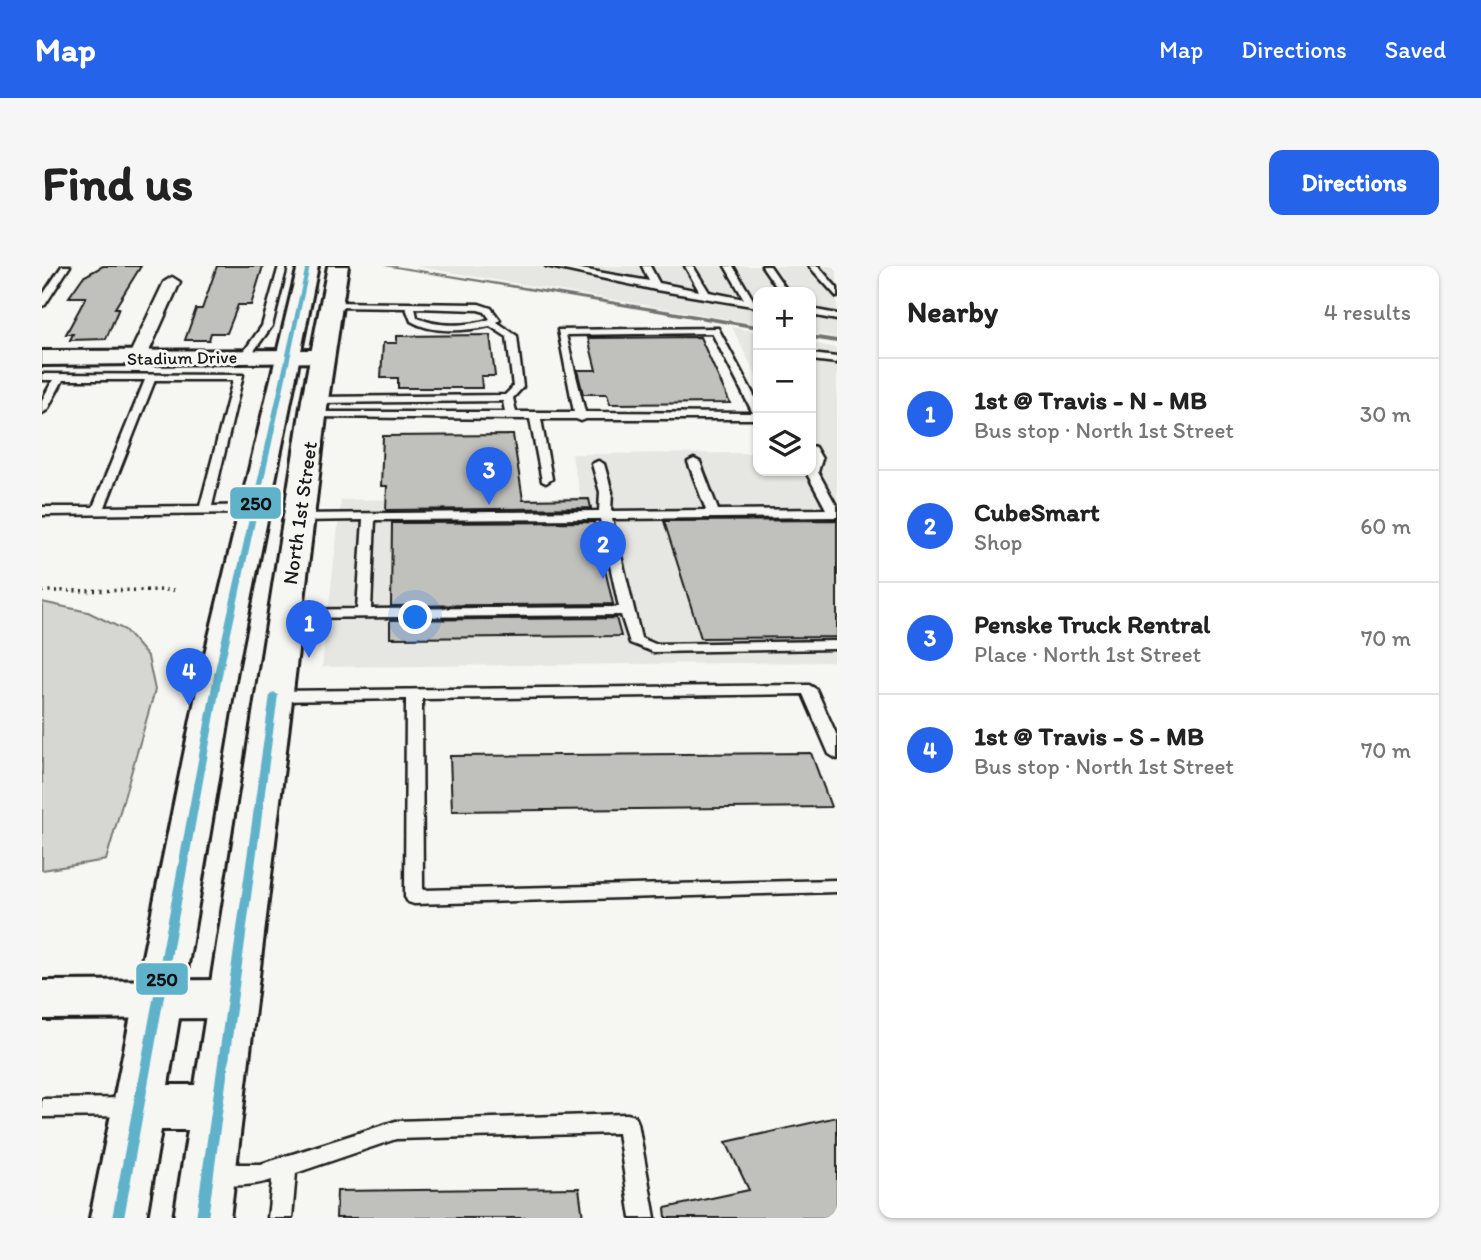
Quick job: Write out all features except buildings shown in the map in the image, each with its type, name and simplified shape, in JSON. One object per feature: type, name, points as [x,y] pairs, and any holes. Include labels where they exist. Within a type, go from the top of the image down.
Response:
[{"type":"main road","points":[[310,266],[320,300],[331,305]]},
{"type":"main road","name":"North 1st Street","points":[[202,1218],[314,408],[306,357],[310,266]]},
{"type":"main road","name":"North 1st Street","points":[[118,1218],[215,697],[255,509],[306,357],[331,305],[338,266]]},
{"type":"main road","name":"Stadium Drive","points":[[42,358],[144,368],[242,367],[306,357]]},
{"type":"main road","points":[[215,697],[274,696]]},
{"type":"main road","points":[[42,1000],[232,999]]},
{"type":"main road","points":[[139,1107],[217,1108]]},
{"type":"street","points":[[144,368],[172,282]]},
{"type":"lane","points":[[42,303],[66,266]]},
{"type":"lane","points":[[205,510],[242,367],[267,327],[283,266]]},
{"type":"lane","points":[[551,266],[753,303]]},
{"type":"lane","points":[[603,266],[607,278]]},
{"type":"lane","points":[[646,266],[656,287]]},
{"type":"lane","points":[[689,266],[706,295]]},
{"type":"lane","points":[[729,266],[753,300]]},
{"type":"lane","points":[[766,266],[781,287]]},
{"type":"lane","points":[[813,266],[837,294]]},
{"type":"lane","points":[[331,305],[479,307],[491,313],[495,320],[492,323]]},
{"type":"lane","points":[[314,408],[508,398],[518,387],[512,336],[492,323],[418,324],[412,317],[410,305]]},
{"type":"lane","points":[[816,313],[837,317]]},
{"type":"lane","points":[[581,418],[561,332],[715,331],[757,413]]},
{"type":"lane","points":[[816,358],[837,360]]},
{"type":"lane","points":[[42,377],[144,368],[98,510]]},
{"type":"lane","points":[[42,410],[60,377]]},
{"type":"lane","points":[[508,398],[511,414]]},
{"type":"lane","points":[[314,408],[536,414],[581,418],[753,415]]},
{"type":"lane","points":[[536,414],[546,479]]},
{"type":"lane","points":[[694,462],[713,514]]},
{"type":"lane","points":[[598,464],[606,492],[605,515],[635,639],[653,648],[837,645]]},
{"type":"lane","points":[[299,517],[836,513],[814,476]]},
{"type":"lane","points":[[42,511],[255,509]]},
{"type":"lane","points":[[363,613],[369,517]]},
{"type":"lane","points":[[285,614],[627,611]]},
{"type":"lane","points":[[274,696],[809,690],[837,754]]},
{"type":"lane","points":[[414,694],[414,897],[837,886]]},
{"type":"lane","points":[[42,1108],[139,1107]]},
{"type":"lane","points":[[208,1174],[261,1174],[396,1130],[627,1123],[643,1218]]},
{"type":"lane","points":[[281,1218],[285,1166]]},
{"type":"path","points":[[42,590],[176,590]]},
{"type":"shaded area","points":[[413,266],[837,266],[837,338],[816,334],[816,287],[753,287],[753,323]]},
{"type":"shaded area","points":[[732,327],[753,331],[753,370]]},
{"type":"shaded area","points":[[816,344],[837,348],[837,662],[322,667],[341,500],[581,497],[571,454],[753,453],[753,476],[816,476]]},
{"type":"shaded area","points":[[42,602],[88,612],[125,630],[148,657],[155,690],[106,860],[42,870]]},
{"type":"waterway","points":[[386,266],[753,326]]},
{"type":"waterway","points":[[816,338],[837,341]]},
{"type":"transit line","name":"250","points":[[118,1218],[219,670],[308,266]]},
{"type":"transit line","name":"250","points":[[202,1218],[274,695]]},
{"type":"place","name":"Penske Truck Rentral","points":[[489,505]]},
{"type":"place","name":"CubeSmart","points":[[603,579]]},
{"type":"place","name":"1st @ Travis - N - MB","points":[[309,658]]},
{"type":"place","name":"1st @ Travis - S - MB","points":[[189,706]]}]
